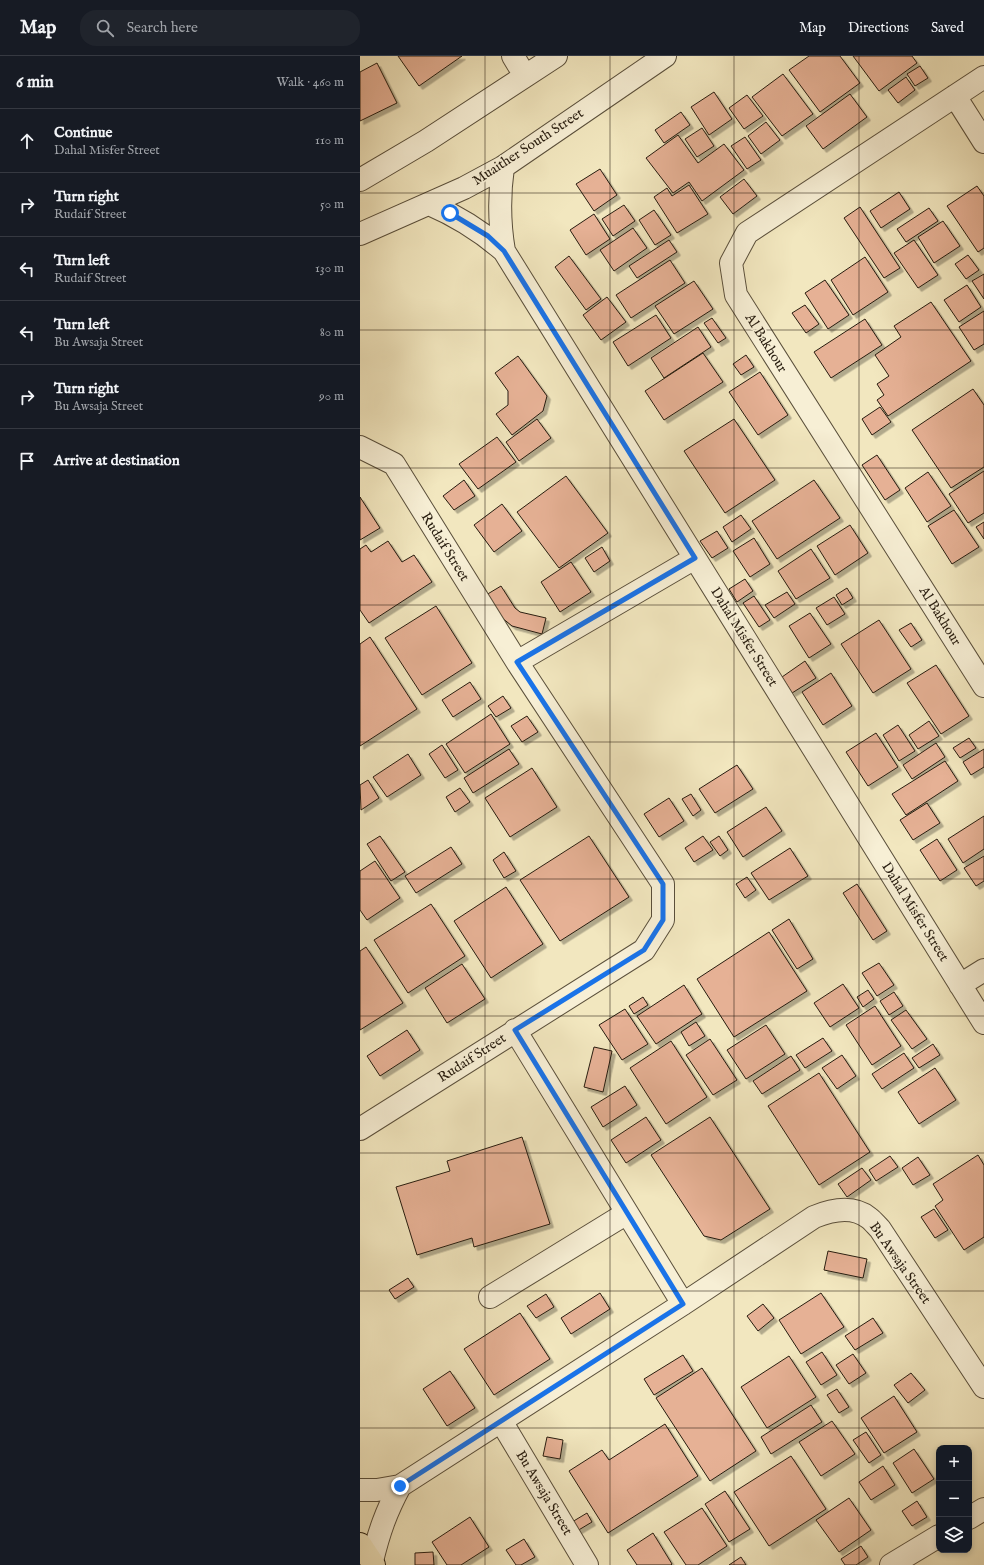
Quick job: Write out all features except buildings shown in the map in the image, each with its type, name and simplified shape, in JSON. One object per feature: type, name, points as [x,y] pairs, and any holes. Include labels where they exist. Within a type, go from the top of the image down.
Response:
[{"type":"street","points":[[513,56],[525,76]]},
{"type":"street","points":[[360,180],[426,141],[556,56]]},
{"type":"street","name":"Muaither South Street","points":[[360,234],[464,188],[502,167],[665,56]]},
{"type":"street","name":"Al Bakhour","points":[[984,77],[747,234],[731,263],[736,295],[984,686]]},
{"type":"street","points":[[955,96],[984,142]]},
{"type":"street","name":"Dahal Misfer Street","points":[[502,167],[500,209],[504,251]]},
{"type":"street","name":"Dahal Misfer Street","points":[[429,204],[469,224],[488,236],[504,251],[984,1023]]},
{"type":"street","name":"Rudaif Street","points":[[360,447],[394,464],[517,662],[663,884],[663,920],[644,950],[360,1129]]},
{"type":"street","points":[[517,662],[695,558]]},
{"type":"street","points":[[960,985],[984,970]]},
{"type":"street","points":[[515,1030],[683,1304]]},
{"type":"street","name":"Bu Awsaja Street","points":[[360,1490],[377,1490],[400,1486],[683,1304],[814,1216],[829,1211],[850,1210],[868,1216],[880,1229],[984,1387]]},
{"type":"street","points":[[490,1297],[627,1213]]},
{"type":"street","name":"Bu Awsaja Street","points":[[501,1421],[587,1565]]},
{"type":"street","name":"Bu Awsaja Street","points":[[369,1557],[388,1508],[400,1486]]},
{"type":"street","points":[[971,1517],[984,1509]]},
{"type":"street","points":[[891,1565],[936,1538]]},
{"type":"route","points":[[400,1486],[683,1304],[515,1030],[644,950],[663,920],[663,884],[517,662],[695,558],[504,251],[488,236],[450,213]]}]
